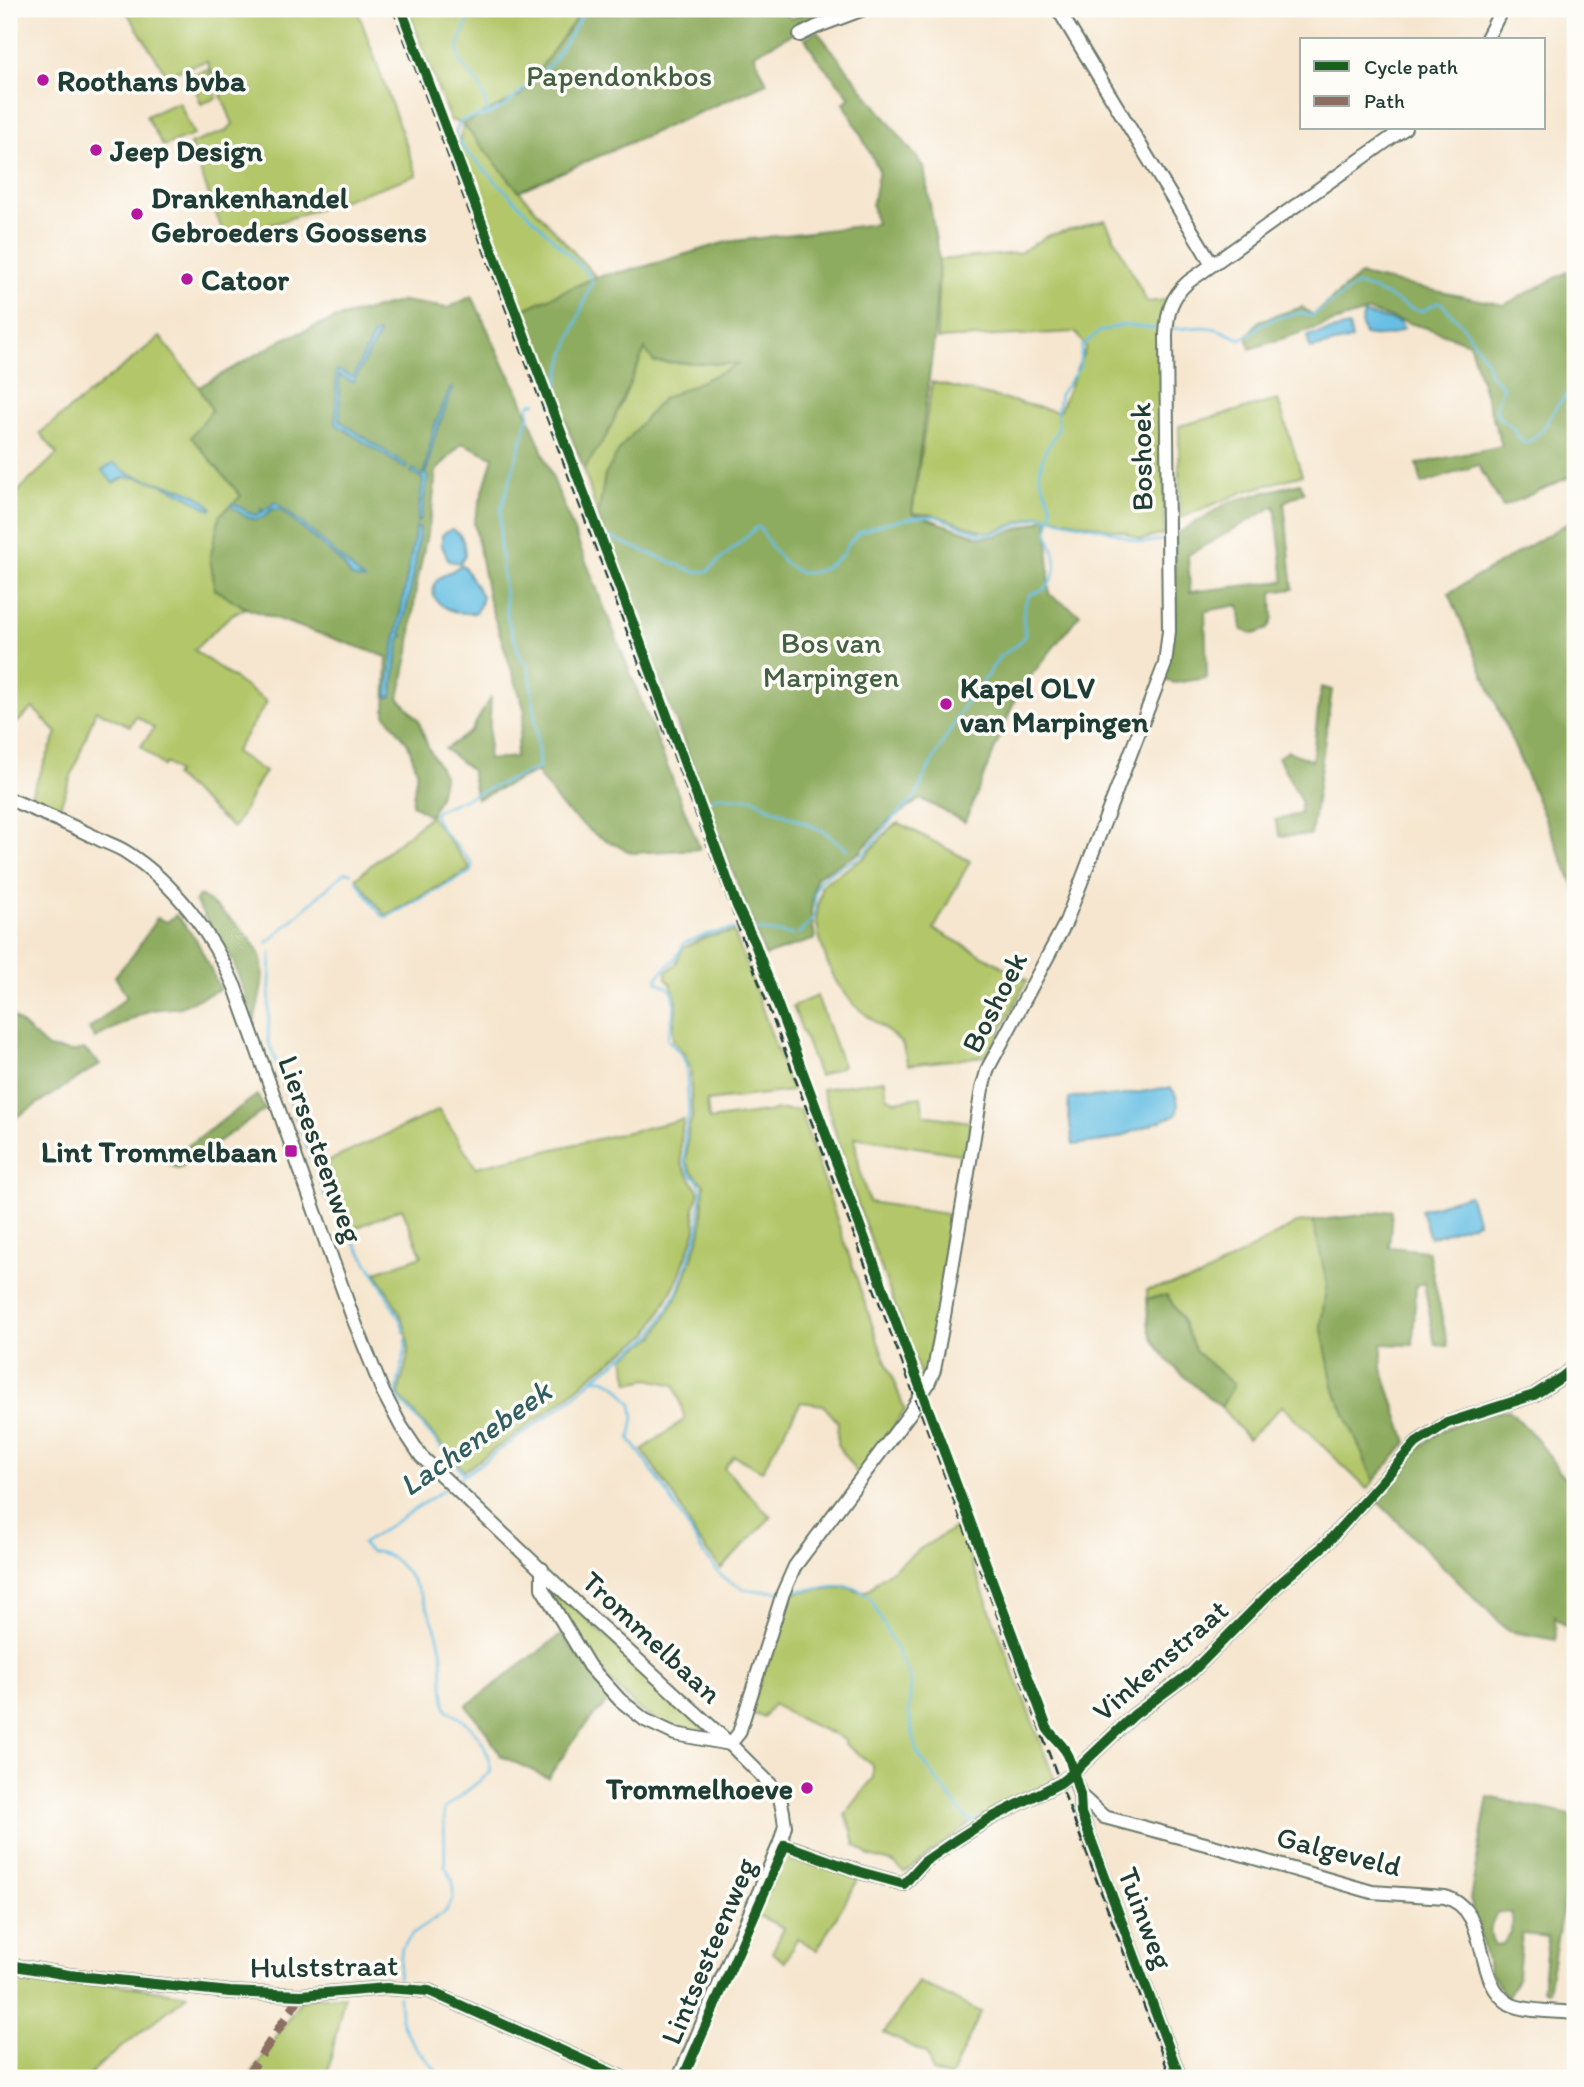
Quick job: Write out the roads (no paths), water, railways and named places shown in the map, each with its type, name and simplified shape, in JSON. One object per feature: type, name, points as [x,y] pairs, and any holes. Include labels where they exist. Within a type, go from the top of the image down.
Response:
[{"type":"street","points":[[800,35],[864,9]]},
{"type":"street","points":[[1058,9],[1212,264]]},
{"type":"street","points":[[1487,38],[1502,9]]},
{"type":"street","name":"Boshoek","points":[[730,1744],[739,1733],[782,1598],[795,1566],[903,1422],[934,1370],[982,1089],[988,1068],[1065,924],[1165,664],[1169,631],[1166,323],[1170,305],[1177,291],[1212,264],[1402,130]]},
{"type":"street","name":"Liersesteenweg","points":[[9,799],[125,852],[170,889],[191,911],[210,938],[235,987],[353,1318],[383,1392],[421,1456],[541,1568]]},
{"type":"street","name":"Vinkenstraat","points":[[780,1843],[860,1872],[904,1884],[924,1862],[956,1840],[989,1819],[1060,1783],[1126,1721],[1192,1672],[1278,1585],[1327,1543],[1416,1443],[1447,1423],[1534,1395],[1575,1366]]},
{"type":"street","points":[[541,1568],[542,1588],[589,1666],[620,1700],[645,1720],[675,1734],[730,1744]]},
{"type":"street","name":"Trommelbaan","points":[[541,1568],[730,1744]]},
{"type":"street","name":"Lintsesteenweg","points":[[679,2078],[785,1826],[780,1798],[771,1785],[730,1744]]},
{"type":"street","name":"Tuinweg","points":[[1073,1773],[1080,1795],[1081,1814],[1180,2078]]},
{"type":"street","name":"Galgeveld","points":[[1080,1795],[1104,1817],[1372,1892],[1456,1900],[1473,1924],[1491,1982],[1501,1997],[1513,2005],[1575,2013]]},
{"type":"street","name":"Hulststraat","points":[[9,1965],[69,1975],[230,1992],[301,1995],[386,1988],[429,1991],[623,2078]]},
{"type":"water","points":[[1364,314],[1399,322],[1404,328],[1385,336],[1365,335],[1361,323]]},
{"type":"water","points":[[1349,326],[1352,339],[1310,349],[1307,336]]},
{"type":"water","points":[[378,333],[354,381],[339,375],[340,421],[406,465],[406,469],[336,424],[336,372],[337,370],[353,377],[374,334]]},
{"type":"water","points":[[453,387],[434,439],[426,474],[428,477],[421,519],[417,522],[423,479],[411,472],[413,469],[424,474],[433,430],[450,388]]},
{"type":"water","points":[[114,463],[122,470],[147,480],[128,477],[113,483],[102,470]]},
{"type":"water","points":[[151,481],[194,494],[212,508],[210,510],[181,493]]},
{"type":"water","points":[[275,502],[364,580],[352,577],[341,562],[281,510],[272,509],[264,517],[255,520],[231,506],[232,503],[255,515],[262,512],[260,507],[263,511]]},
{"type":"water","points":[[416,527],[420,528],[414,575],[401,634],[404,636],[399,644],[392,697],[387,697],[393,652]]},
{"type":"water","points":[[451,529],[459,534],[464,543],[465,555],[460,563],[449,561],[442,546],[442,535]]},
{"type":"water","points":[[461,565],[482,596],[475,613],[452,611],[442,606],[434,597],[433,590],[437,580]]},
{"type":"water","points":[[1171,1088],[1175,1094],[1178,1105],[1176,1115],[1112,1140],[1073,1145],[1068,1109],[1069,1099],[1072,1097],[1119,1096]]},
{"type":"water","points":[[1469,1195],[1478,1222],[1430,1238],[1421,1210]]},
{"type":"waterway","points":[[471,9],[458,52],[462,63],[480,87],[488,113]]},
{"type":"waterway","points":[[552,395],[592,281],[465,150],[456,132],[462,120],[489,114],[505,106],[552,63],[586,9]]},
{"type":"waterway","name":"Lachenebeek","points":[[1172,329],[1217,329],[1240,339],[1261,324],[1279,317],[1300,313],[1312,316],[1357,285],[1380,292],[1416,310],[1423,311],[1440,302],[1462,325],[1486,360],[1489,373],[1503,387],[1497,404],[1498,415],[1510,424],[1525,443],[1538,434],[1557,406],[1575,389]]},
{"type":"waterway","name":"Lachenebeek","points":[[798,934],[812,921],[819,881],[863,855],[894,817],[909,804],[971,694],[983,682],[1000,656],[1017,645],[1025,635],[1023,616],[1029,595],[1047,588],[1056,567],[1048,533],[1052,507],[1039,474],[1045,451],[1059,426],[1057,412],[1060,394],[1079,368],[1082,346],[1099,332],[1122,325],[1161,329]]},
{"type":"waterway","points":[[357,881],[381,915],[387,917],[471,872],[472,863],[442,830],[434,815],[437,810],[539,768],[528,664],[521,659],[507,617],[500,546],[501,510],[530,413],[528,408],[530,404],[536,403]]},
{"type":"waterway","points":[[606,536],[696,572],[708,571],[757,527],[786,564],[800,573],[825,568],[842,555],[860,532],[885,523],[916,517],[935,516],[981,534],[993,534],[1041,516],[1106,530],[1142,543],[1162,540]]},
{"type":"waterway","points":[[703,804],[720,795],[753,798],[823,831],[847,849]]},
{"type":"waterway","points":[[267,943],[345,872],[351,873]]},
{"type":"waterway","name":"Lachenebeek","points":[[453,1483],[574,1397],[593,1379],[653,1334],[678,1290],[699,1229],[702,1193],[698,1180],[690,1174],[685,1163],[685,1133],[689,1113],[686,1063],[667,1039],[674,1013],[674,994],[657,981],[684,943],[708,934],[734,929]]},
{"type":"waterway","name":"Lachenebeek","points":[[753,929],[793,935]]},
{"type":"waterway","points":[[271,952],[268,1040],[325,1196],[379,1281],[404,1332]]},
{"type":"waterway","points":[[406,1340],[397,1396],[464,1474]]},
{"type":"waterway","points":[[593,1379],[604,1379],[615,1384],[632,1404],[634,1418],[630,1439],[665,1489],[702,1551],[723,1578],[747,1590],[779,1592]]},
{"type":"waterway","name":"Lachenebeek","points":[[398,1978],[402,1948],[412,1934],[445,1912],[453,1899],[453,1881],[445,1866],[444,1809],[491,1772],[488,1756],[478,1736],[468,1724],[447,1709],[440,1644],[422,1597],[403,1569],[392,1559],[381,1553],[370,1552],[362,1544],[448,1487]]},
{"type":"waterway","points":[[791,1591],[846,1586],[858,1589],[871,1599],[911,1679],[909,1714],[917,1753],[960,1811],[971,1822],[979,1818]]},
{"type":"waterway","name":"Lachenebeek","points":[[399,1996],[406,2033],[441,2078]]},
{"type":"railway","points":[[393,9],[1171,2078]]},
{"type":"place","name":"Roothans bvba","points":[[43,80]]},
{"type":"place","name":"Jeep Design","points":[[96,150]]},
{"type":"place","name":"Drankenhandel Gebroeders Goossens","points":[[137,214]]},
{"type":"place","name":"Catoor","points":[[187,279]]},
{"type":"place","name":"Kapel OLV van Marpingen","points":[[946,704]]},
{"type":"place","name":"Lint Trommelbaan","points":[[291,1151]]},
{"type":"place","name":"Trommelhoeve","points":[[807,1788]]},
{"type":"park label","name":"Papendonkbos","points":[[619,75]]},
{"type":"park label","name":"Bos van Marpingen","points":[[831,659]]}]
